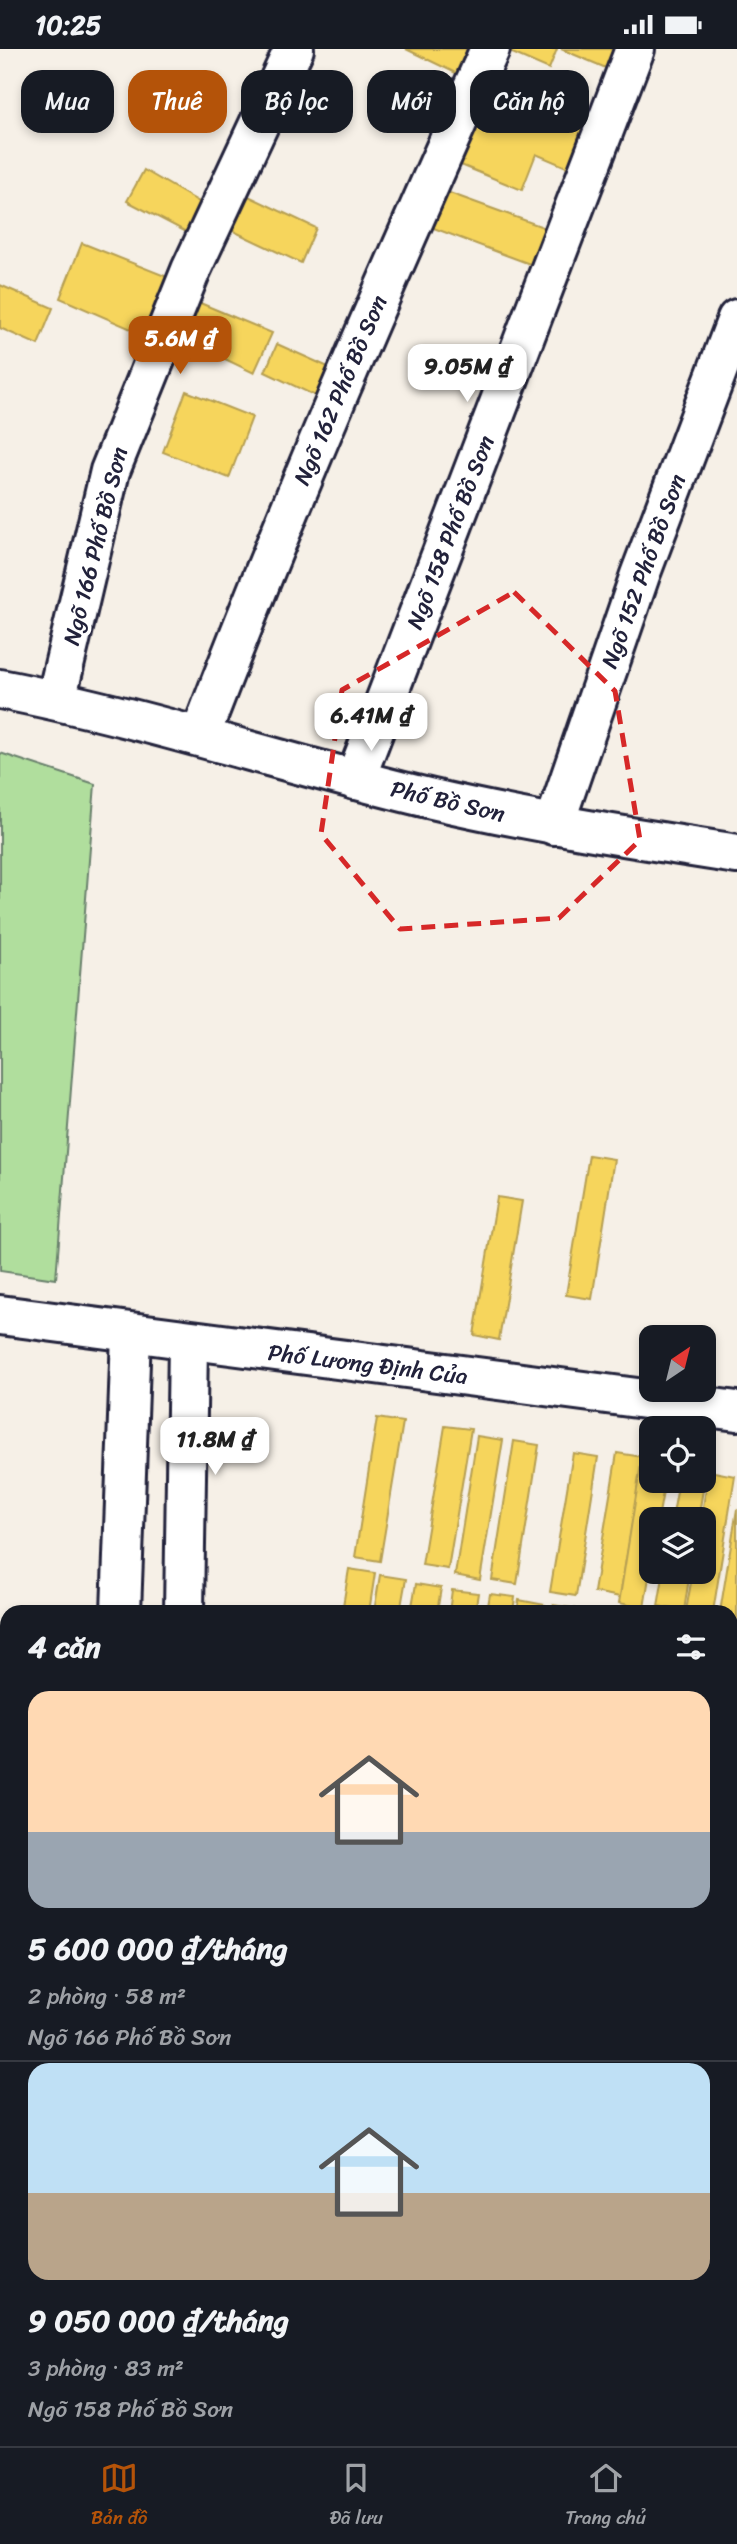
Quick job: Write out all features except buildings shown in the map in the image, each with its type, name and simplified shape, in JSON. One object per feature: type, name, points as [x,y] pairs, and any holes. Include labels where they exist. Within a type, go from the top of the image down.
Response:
[{"type":"street","name":"Ngõ 166 Phố Bồ Sơn","points":[[57,700],[110,471],[191,270],[294,49]]},
{"type":"street","name":"Ngõ 162 Phố Bồ Sơn","points":[[200,736],[270,555],[390,271],[490,49]]},
{"type":"street","name":"Ngõ 158 Phố Bồ Sơn","points":[[355,779],[635,49]]},
{"type":"street","name":"Ngõ 152 Phố Bồ Sơn","points":[[554,825],[640,575],[737,319]]},
{"type":"street","name":"Phố Bồ Sơn","points":[[0,689],[57,700],[355,779],[554,825],[737,854]]},
{"type":"street","name":"Phố Lương Định Của","points":[[0,1315],[188,1342],[737,1411]]},
{"type":"street","points":[[121,1605],[131,1334]]},
{"type":"street","points":[[184,1605],[188,1342]]},
{"type":"highlighted area","points":[[514,592],[615,691],[640,840],[559,918],[400,929],[321,834],[342,690]]},
{"type":"green space","points":[[0,753],[95,784],[56,1279],[0,1271]]}]
